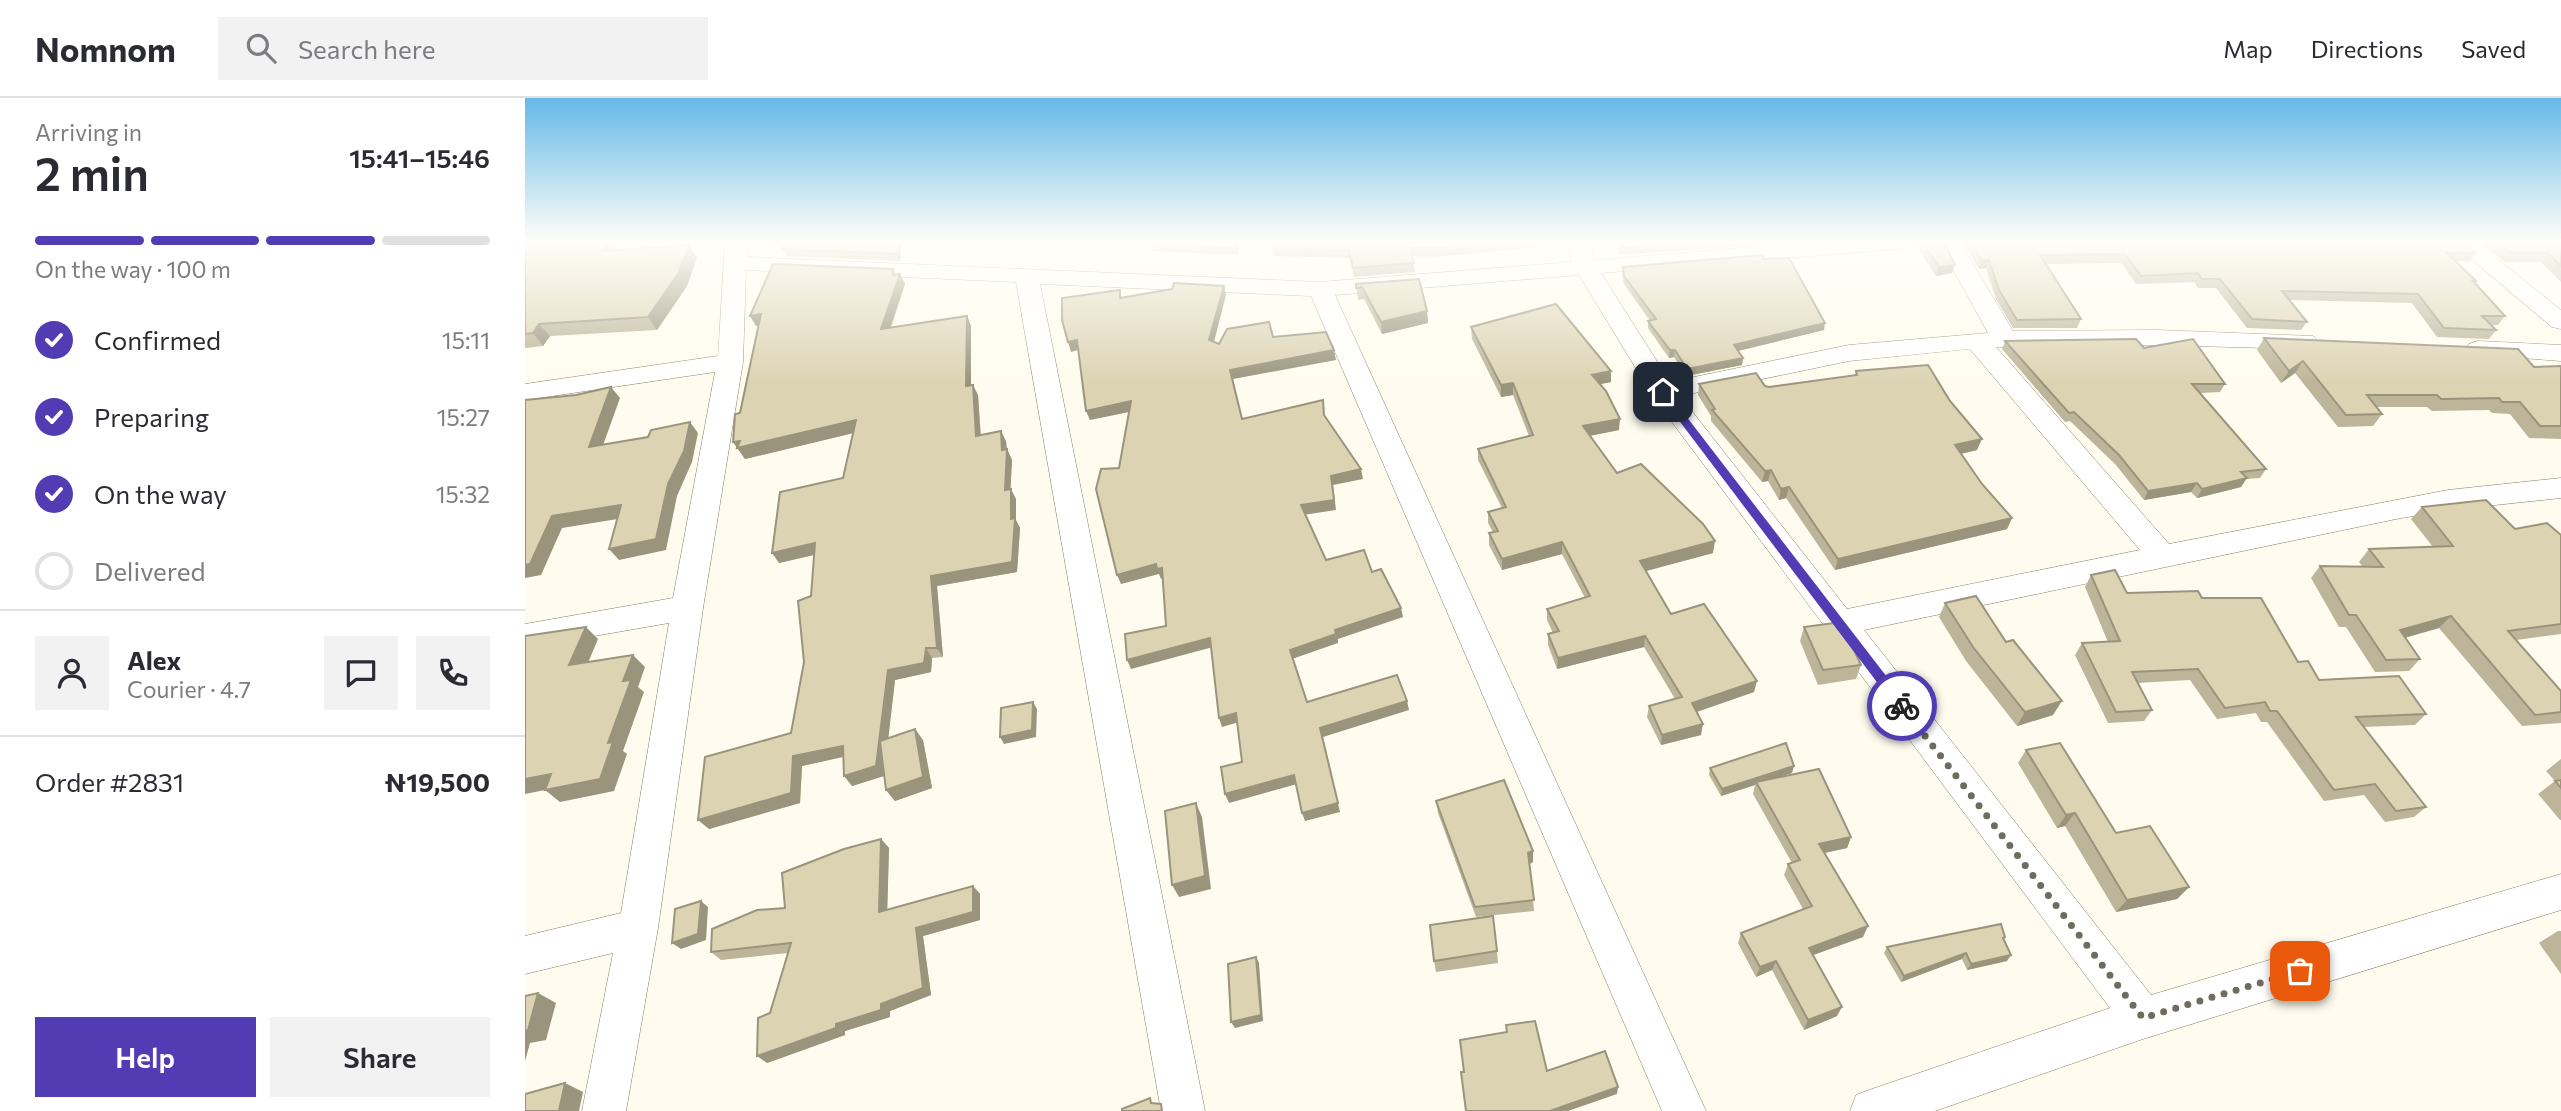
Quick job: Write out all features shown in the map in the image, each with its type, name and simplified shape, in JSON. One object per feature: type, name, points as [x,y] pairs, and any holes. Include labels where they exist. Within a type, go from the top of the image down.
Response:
[{"type":"street","points":[[604,1111],[638,928],[687,608],[730,362],[734,289]]},
{"type":"street","points":[[1029,289],[1183,1111]]},
{"type":"street","points":[[1320,289],[1684,1111]]},
{"type":"street","points":[[1599,289],[1663,392],[2143,1018]]},
{"type":"street","points":[[1970,289],[1992,341],[2164,557]]},
{"type":"street","points":[[2521,289],[2561,322]]},
{"type":"street","points":[[1663,392],[1839,355],[1911,345],[2197,337],[2330,342]]},
{"type":"street","points":[[2451,347],[2561,353]]},
{"type":"street","points":[[525,392],[730,362]]},
{"type":"street","points":[[1838,623],[2448,500],[2561,488]]},
{"type":"street","points":[[525,636],[687,608]]},
{"type":"street","points":[[1872,1111],[2143,1018],[2561,892]]},
{"type":"street","points":[[525,955],[638,928]]},
{"type":"building","points":[[525,289],[667,289],[648,317],[539,324],[533,333],[525,334]]},
{"type":"building","points":[[762,289],[895,289],[881,329],[967,316],[966,386],[973,385],[976,436],[1001,431],[1002,450],[1007,449],[1005,490],[1011,489],[1011,519],[1015,518],[1012,562],[931,576],[937,648],[926,648],[924,663],[888,670],[876,766],[844,776],[843,746],[793,756],[791,793],[698,820],[705,757],[791,733],[804,662],[798,601],[811,596],[815,543],[772,553],[780,492],[843,478],[856,420],[737,448],[740,441],[733,442],[735,414],[740,413],[761,314],[750,316]]},
{"type":"building","points":[[1170,289],[1223,289],[1209,340],[1219,344],[1227,329],[1269,322],[1273,337],[1326,332],[1334,350],[1230,370],[1242,419],[1323,400],[1324,415],[1361,469],[1331,476],[1334,500],[1301,505],[1326,560],[1364,550],[1372,572],[1381,569],[1401,608],[1335,630],[1336,634],[1290,650],[1307,702],[1397,675],[1407,701],[1320,728],[1338,803],[1302,813],[1294,775],[1225,794],[1221,767],[1242,762],[1236,713],[1219,718],[1210,638],[1127,660],[1125,634],[1166,626],[1162,568],[1157,569],[1156,564],[1117,575],[1096,489],[1101,469],[1119,468],[1131,401],[1086,411],[1077,340],[1068,342],[1062,320],[1062,298],[1120,290],[1120,298]]},
{"type":"building","points":[[1363,289],[1422,289],[1427,311],[1381,322]]},
{"type":"building","points":[[1634,289],[1806,289],[1825,323],[1734,345],[1743,358],[1687,369],[1675,350],[1670,350],[1648,321],[1656,319]]},
{"type":"building","points":[[2062,289],[2081,319],[2017,320],[1999,290]]},
{"type":"building","points":[[2228,289],[2481,289],[2505,316],[2482,316],[2496,330],[2444,328],[2418,294],[2282,291],[2307,322],[2252,319]]},
{"type":"building","points":[[1556,304],[1611,371],[1592,375],[1606,391],[1620,419],[1583,426],[1617,473],[1641,464],[1703,524],[1715,541],[1640,561],[1671,614],[1704,604],[1757,681],[1692,703],[1703,724],[1662,735],[1649,706],[1682,697],[1645,636],[1558,658],[1548,634],[1559,631],[1547,609],[1590,596],[1562,542],[1502,559],[1489,533],[1498,531],[1488,512],[1506,507],[1478,449],[1533,435],[1513,383],[1501,385],[1471,327]]},
{"type":"building","points":[[2264,338],[2518,349],[2534,367],[2561,366],[2561,426],[2540,426],[2520,402],[2502,402],[2499,398],[2441,399],[2437,395],[2367,395],[2382,414],[2346,415],[2303,361],[2289,371]]},
{"type":"building","points":[[2136,339],[2144,348],[2193,339],[2225,384],[2192,384],[2266,469],[2241,472],[2247,478],[2202,489],[2197,483],[2148,491],[2119,455],[2074,412],[2069,413],[2005,341]]},
{"type":"building","points":[[1928,365],[1950,401],[1982,439],[1955,445],[1982,484],[2012,518],[1838,559],[1789,487],[1781,489],[1771,470],[1765,471],[1712,410],[1715,409],[1699,384],[1756,373],[1765,386],[1769,387],[1857,375],[1856,371]]},
{"type":"building","points":[[611,387],[589,447],[648,437],[651,430],[690,422],[684,451],[668,484],[656,539],[609,549],[621,505],[552,516],[530,564],[525,565],[525,400],[576,395]]},
{"type":"building","points":[[2486,500],[2515,529],[2547,523],[2561,535],[2561,624],[2508,631],[2561,691],[2561,712],[2535,715],[2451,616],[2400,630],[2420,659],[2386,660],[2356,615],[2349,615],[2320,566],[2383,567],[2369,549],[2453,546],[2422,507]]},
{"type":"building","points":[[2115,570],[2127,593],[2198,591],[2202,598],[2261,598],[2298,662],[2308,661],[2319,680],[2399,676],[2426,714],[2356,717],[2426,807],[2396,811],[2375,784],[2334,790],[2277,711],[2270,711],[2265,702],[2225,708],[2198,669],[2132,672],[2152,710],[2116,712],[2082,643],[2120,641],[2091,575]]},
{"type":"building","points":[[1976,596],[2006,642],[2013,640],[2062,701],[2025,712],[1973,647],[1945,603]]},
{"type":"building","points":[[1834,623],[1854,650],[1861,665],[1823,670],[1804,627]]},
{"type":"building","points":[[586,627],[569,665],[633,655],[623,681],[631,680],[608,743],[613,742],[600,779],[545,790],[551,774],[525,779],[525,636]]},
{"type":"building","points":[[1033,702],[1032,730],[1000,737],[1001,708]]},
{"type":"building","points":[[915,729],[923,777],[886,790],[880,741]]},
{"type":"building","points":[[1786,743],[1794,766],[1722,789],[1710,768]]},
{"type":"building","points":[[2060,743],[2116,833],[2150,826],[2189,887],[2127,900],[2075,813],[2066,815],[2026,750]]},
{"type":"building","points":[[1819,769],[1851,837],[1819,844],[1868,926],[1809,948],[1842,1007],[1808,1020],[1776,961],[1760,967],[1741,933],[1812,906],[1788,864],[1800,860],[1756,782]]},
{"type":"building","points":[[1504,780],[1533,851],[1528,853],[1534,900],[1475,907],[1436,801]]},
{"type":"building","points":[[1196,803],[1205,876],[1172,885],[1165,811]]},
{"type":"building","points":[[881,839],[879,912],[973,886],[973,912],[916,928],[923,988],[881,1004],[881,1010],[836,1024],[836,1028],[757,1056],[758,1018],[770,1013],[791,943],[711,952],[712,929],[757,910],[785,908],[782,873],[844,849]]},
{"type":"building","points":[[701,901],[698,934],[672,943],[675,909]]},
{"type":"building","points":[[1493,916],[1497,951],[1434,961],[1430,925]]},
{"type":"building","points":[[2001,924],[2005,937],[2003,938],[2011,955],[1971,964],[1966,953],[1904,976],[1887,947]]},
{"type":"building","points":[[1256,957],[1261,1015],[1231,1022],[1228,964]]},
{"type":"building","points":[[538,993],[528,1030],[525,1031],[525,996]]},
{"type":"building","points":[[1535,1021],[1547,1071],[1605,1051],[1618,1087],[1550,1111],[1466,1111],[1460,1040],[1507,1032],[1506,1025]]},
{"type":"building","points":[[565,1083],[559,1111],[525,1111],[525,1094]]},
{"type":"building","points":[[1150,1098],[1151,1103],[1161,1104],[1162,1111],[1122,1111],[1122,1109]]},
{"type":"way so far","points":[[1902,706],[2143,1018],[2300,971]]},
{"type":"route","points":[[1663,392],[1902,706]]}]
